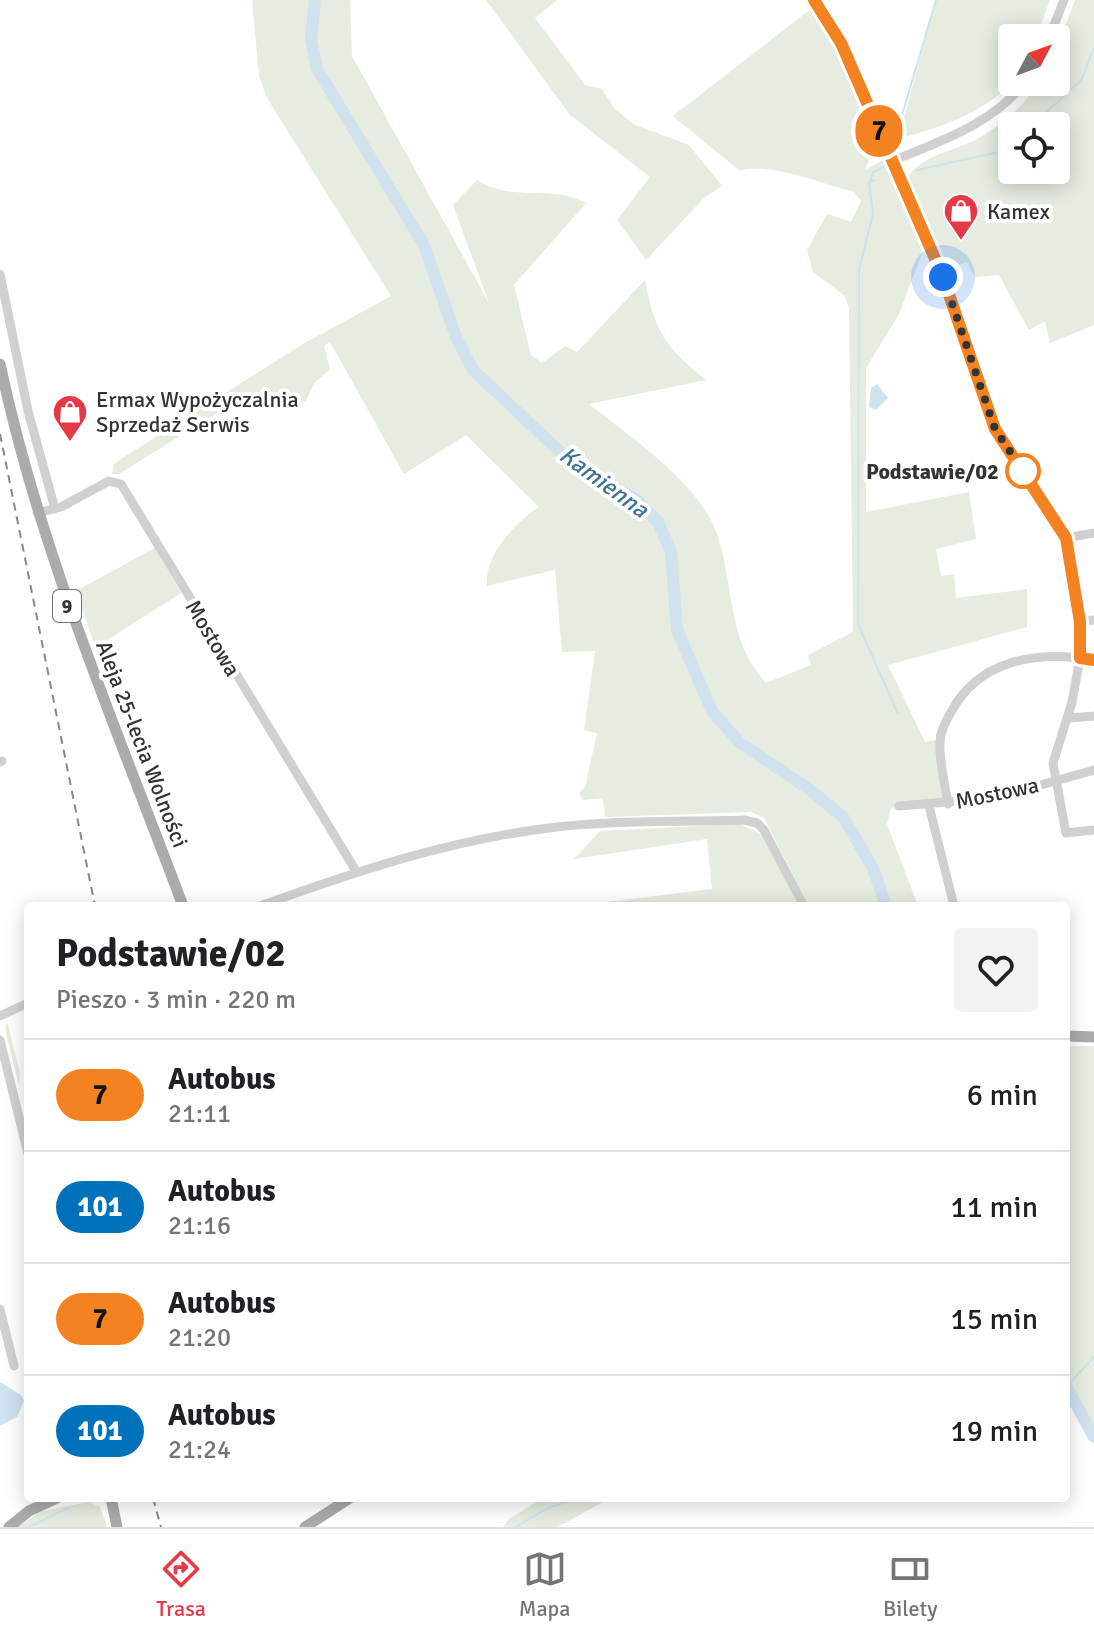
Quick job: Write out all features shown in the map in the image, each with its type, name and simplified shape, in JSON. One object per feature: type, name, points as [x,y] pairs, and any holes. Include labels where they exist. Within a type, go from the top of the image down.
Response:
[{"type":"main road","name":"Aleja 25-lecia Wolności","points":[[0,364],[37,513],[66,603],[181,902]]},
{"type":"main road","points":[[1070,1036],[1094,1037]]},
{"type":"main road","points":[[9,1527],[29,1511],[48,1502]]},
{"type":"main road","points":[[102,1502],[116,1522]]},
{"type":"main road","points":[[112,1502],[116,1522]]},
{"type":"main road","points":[[305,1527],[344,1502]]},
{"type":"street","points":[[814,0],[841,43],[941,273],[995,429],[1066,538],[1080,622],[1080,658],[1069,718],[1057,748],[1055,781],[1066,833],[1094,830]]},
{"type":"street","points":[[1055,24],[1064,0]]},
{"type":"street","points":[[892,161],[976,124],[1014,96]]},
{"type":"street","points":[[0,274],[28,411],[55,509]]},
{"type":"street","name":"Mostowa","points":[[37,513],[55,509],[109,481],[121,484],[356,871]]},
{"type":"street","points":[[1066,538],[1094,533]]},
{"type":"street","points":[[1080,622],[1094,620]]},
{"type":"street","points":[[948,804],[940,739],[964,689],[999,667],[1025,658],[1094,660]]},
{"type":"street","points":[[1069,718],[1094,716]]},
{"type":"street","name":"Mostowa","points":[[899,806],[929,806],[994,798],[1094,770]]},
{"type":"street","points":[[929,806],[953,902]]},
{"type":"street","points":[[271,902],[356,871],[458,845],[552,827],[752,821],[764,830],[775,847],[802,902]]},
{"type":"street","points":[[0,1016],[24,1005]]},
{"type":"street","points":[[0,1040],[24,1138]]},
{"type":"street","points":[[0,1310],[14,1366]]},
{"type":"shaded area","points":[[252,0],[350,0],[352,56],[489,303],[453,205],[477,180],[504,191],[560,195],[586,203],[514,285],[531,355],[542,363],[565,346],[577,352],[645,280],[653,313],[664,337],[671,348],[706,380],[589,404],[662,462],[695,496],[708,515],[723,554],[733,612],[744,649],[766,683],[811,665],[808,655],[853,632],[849,308],[845,296],[813,272],[807,250],[827,214],[851,222],[861,201],[854,192],[780,171],[740,171],[673,116],[812,8],[826,30],[880,153],[869,160],[865,170],[885,159],[925,246],[898,316],[866,368],[866,512],[969,492],[976,539],[936,549],[941,576],[954,574],[956,598],[1027,589],[1027,627],[888,665],[925,742],[940,739],[948,804],[891,808],[887,824],[916,902],[807,902],[764,818],[751,812],[605,817],[603,798],[583,800],[579,793],[585,787],[597,733],[584,730],[595,651],[562,652],[555,570],[487,586],[487,574],[503,540],[539,507],[466,435],[404,474],[330,342],[324,346],[330,369],[314,383],[306,401],[290,406],[278,396],[244,396],[119,474],[112,474],[114,464],[121,459],[303,344],[391,296],[267,98],[259,76]]},
{"type":"shaded area","points":[[486,0],[557,0],[535,18],[585,85],[602,89],[614,108],[633,124],[689,145],[722,186],[704,198],[646,260],[617,220],[650,177],[570,115]]},
{"type":"shaded area","points":[[936,0],[1050,0],[1041,24],[998,24],[998,95],[957,119],[898,139]]},
{"type":"shaded area","points":[[1075,0],[1094,0],[1094,325],[1050,343],[1045,321],[1029,330],[999,275],[975,277],[967,262],[946,270],[907,179],[922,163],[984,135],[998,125],[998,184],[1070,184],[1070,112],[1014,112],[1029,96],[1070,96],[1070,24],[1066,24]]},
{"type":"shaded area","points":[[155,548],[181,593],[104,642],[121,690],[112,695],[76,591]]},
{"type":"shaded area","points":[[739,824],[764,835],[797,902],[606,902],[712,889],[707,839],[574,859],[600,831]]},
{"type":"shaded area","points":[[7,1021],[20,1074],[19,1086],[5,1028]]},
{"type":"shaded area","points":[[1070,1046],[1094,1046],[1094,1437],[1070,1393]]},
{"type":"shaded area","points":[[89,1502],[100,1507],[107,1527],[17,1527],[42,1511]]},
{"type":"shaded area","points":[[537,1502],[603,1502],[558,1527],[503,1527],[509,1519]]},
{"type":"water","points":[[877,384],[888,398],[876,410],[869,407],[871,388]]},
{"type":"water","points":[[0,1382],[21,1395],[24,1401],[17,1417],[0,1426]]},
{"type":"waterway","name":"Kamienna","points":[[315,0],[311,39],[317,69],[424,245],[456,337],[473,370],[575,466],[636,499],[658,522],[671,552],[677,630],[712,711],[739,742],[809,789],[843,817],[873,868],[885,902]]},
{"type":"waterway","points":[[895,139],[936,0]]},
{"type":"waterway","points":[[1047,112],[1082,79],[1094,48]]},
{"type":"waterway","points":[[917,170],[998,152]]},
{"type":"waterway","points":[[870,182],[873,172],[888,165]]},
{"type":"waterway","points":[[875,180],[869,182],[873,214],[859,270],[858,624],[898,714]]},
{"type":"waterway","points":[[1070,1383],[1094,1357]]},
{"type":"waterway","name":"Kamienna","points":[[1070,1393],[1094,1437]]},
{"type":"waterway","points":[[516,1527],[546,1509],[566,1502]]},
{"type":"waterway","points":[[29,1527],[68,1508]]},
{"type":"railway","points":[[0,434],[94,902]]},
{"type":"railway","points":[[154,1502],[161,1527]]},
{"type":"bus line","name":"7","points":[[814,0],[841,43],[943,277],[995,429],[1066,538],[1080,622],[1080,658],[1094,660]]},
{"type":"place","name":"Kamex","points":[[961,242]]},
{"type":"place","name":"Ermax Wypożyczalnia Sprzedaż Serwis","points":[[70,443]]},
{"type":"place","name":"Podstawie/02","points":[[1023,471]]},
{"type":"route","points":[[943,277],[957,311],[990,418],[1023,471]]}]
